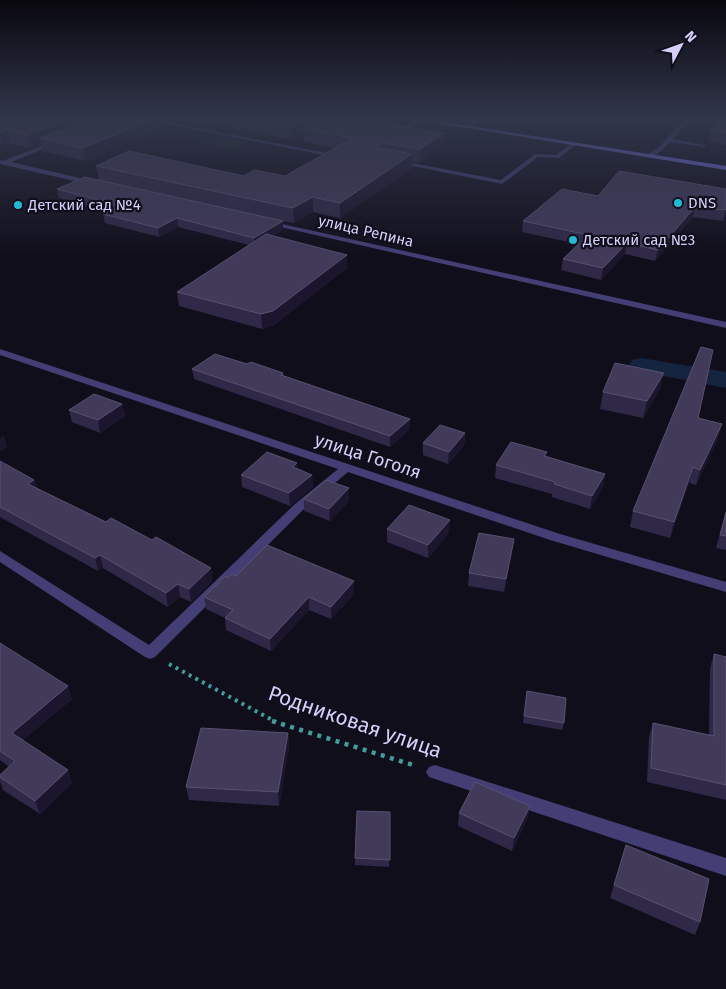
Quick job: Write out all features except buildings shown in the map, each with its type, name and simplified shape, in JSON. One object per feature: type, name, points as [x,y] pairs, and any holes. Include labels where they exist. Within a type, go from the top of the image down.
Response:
[{"type":"street","points":[[11,165],[99,185]]},
{"type":"street","points":[[412,165],[502,182],[525,165]]},
{"type":"street","points":[[707,165],[726,168]]},
{"type":"street","name":"улица Репина","points":[[254,219],[726,325]]},
{"type":"street","name":"улица Гоголя","points":[[0,352],[555,537],[726,587]]},
{"type":"street","points":[[0,556],[150,653],[299,507],[347,467]]},
{"type":"street","name":"Родниковая улица","points":[[436,772],[726,867]]},
{"type":"path","name":"Родниковая улица","points":[[150,653],[271,721],[436,772]]},
{"type":"waterway","points":[[641,365],[726,380]]},
{"type":"place","name":"DNS","points":[[678,203]]},
{"type":"place","name":"Детский сад №4","points":[[18,205]]},
{"type":"place","name":"Детский сад №3","points":[[573,240]]}]
